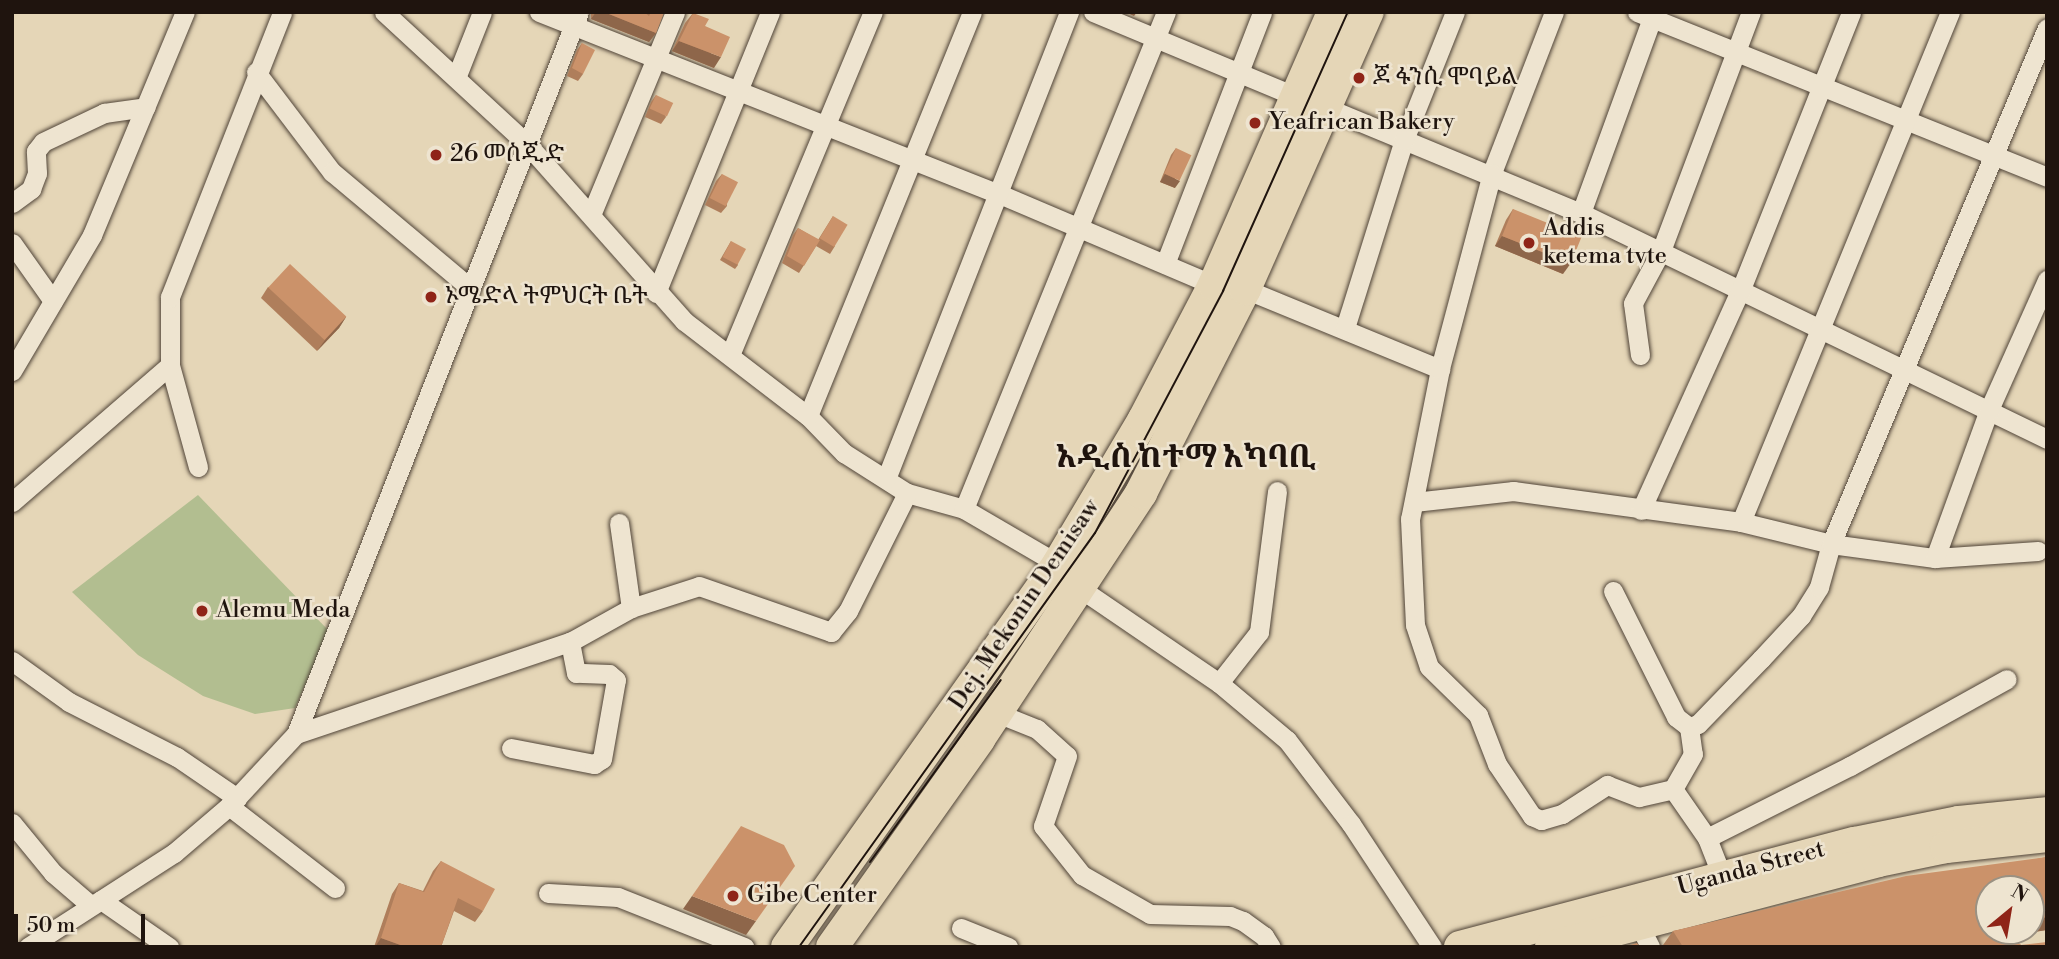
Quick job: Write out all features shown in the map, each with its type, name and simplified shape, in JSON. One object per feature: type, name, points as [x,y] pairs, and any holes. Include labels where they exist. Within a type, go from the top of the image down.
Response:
[{"type":"main road","name":"Dej. Mekonin Demisaw","points":[[787,947],[1058,564],[1144,418],[1214,285],[1333,12]]},
{"type":"main road","name":"Dej. Mekonin Demisaw","points":[[832,947],[997,713],[1081,589],[1141,493],[1245,289],[1368,12]]},
{"type":"main road","name":"Uganda Street","points":[[1460,947],[1722,876],[1922,829],[2047,813]]},
{"type":"main road","name":"Uganda Street","points":[[1551,947],[1645,936],[1878,861],[1946,847],[2047,836]]},
{"type":"street","points":[[12,371],[92,234],[185,12]]},
{"type":"street","points":[[198,467],[170,365],[170,297],[256,72],[282,12]]},
{"type":"street","points":[[384,12],[527,144],[656,293],[684,321],[808,416],[844,453],[907,493],[964,509],[1058,564]]},
{"type":"street","points":[[456,78],[482,12]]},
{"type":"street","points":[[539,12],[577,19],[656,60],[913,163],[997,193],[1214,285]]},
{"type":"street","points":[[591,215],[675,12]]},
{"type":"street","points":[[656,293],[770,12]]},
{"type":"street","points":[[730,355],[873,12]]},
{"type":"street","points":[[808,416],[913,163],[972,12]]},
{"type":"street","points":[[886,479],[1069,12]]},
{"type":"street","points":[[1093,12],[1239,70],[1297,97]]},
{"type":"street","points":[[964,509],[1166,12]]},
{"type":"street","points":[[1166,264],[1262,12]]},
{"type":"street","points":[[1345,328],[1404,140],[1455,12]]},
{"type":"street","points":[[1554,12],[1492,173],[1440,369],[1410,519],[1410,593],[1429,667],[1478,715],[1497,764],[1532,816],[1541,820],[1562,814],[1607,785],[1639,797],[1673,789],[1693,754],[1689,727],[1676,716],[1613,591]]},
{"type":"street","points":[[1640,355],[1633,303],[1661,251],[1751,12]]},
{"type":"street","points":[[1641,510],[1741,289],[1851,12]]},
{"type":"street","points":[[1741,522],[1822,330],[1950,12]]},
{"type":"street","points":[[1581,213],[1648,14],[1735,52],[2047,177]]},
{"type":"street","points":[[28,947],[174,853],[233,802],[296,734],[469,287],[577,19]]},
{"type":"street","points":[[1689,727],[1698,724],[1801,616],[1819,587],[1831,544],[2047,28]]},
{"type":"street","points":[[256,72],[332,172],[469,287]]},
{"type":"street","points":[[12,203],[30,189],[37,173],[36,151],[43,142],[104,113],[146,107]]},
{"type":"street","points":[[1327,107],[1492,173],[1581,213],[2043,438]]},
{"type":"street","points":[[13,247],[53,301]]},
{"type":"street","points":[[1935,558],[1988,412],[2047,280]]},
{"type":"street","points":[[1245,289],[1440,369]]},
{"type":"street","points":[[12,502],[170,365]]},
{"type":"street","points":[[1219,683],[1259,632],[1277,491]]},
{"type":"street","points":[[1414,502],[1513,491],[1741,522],[1831,544],[1935,558],[2038,551]]},
{"type":"street","points":[[296,734],[570,642],[631,608],[678,590],[713,587],[814,629],[831,632],[848,611],[907,493]]},
{"type":"street","points":[[619,523],[631,608]]},
{"type":"street","points":[[1081,589],[1219,683],[1294,748],[1432,947]]},
{"type":"street","points":[[511,748],[594,764],[603,759],[616,680],[609,674],[576,673],[570,642]]},
{"type":"street","points":[[12,661],[69,702],[177,757],[335,888]]},
{"type":"street","points":[[1707,838],[1850,766],[2007,679]]},
{"type":"street","points":[[997,713],[1037,729],[1067,756],[1043,826],[1082,875],[1150,914],[1230,916],[1243,921],[1264,936],[1271,947]]},
{"type":"street","points":[[1673,789],[1707,838],[1722,876]]},
{"type":"street","points":[[12,823],[54,873],[95,902],[169,947]]},
{"type":"street","points":[[548,893],[618,897],[744,947]]},
{"type":"street","points":[[961,929],[1008,947]]},
{"type":"green space","name":"Alemu Meda","points":[[198,495],[329,631],[295,708],[255,714],[203,696],[138,655],[72,592]]},
{"type":"building","points":[[604,12],[644,12],[649,16],[651,12],[664,12],[656,33]]},
{"type":"building","points":[[693,13],[709,19],[705,26],[730,37],[721,57],[679,41]]},
{"type":"building","points":[[582,43],[595,50],[583,74],[572,68]]},
{"type":"building","points":[[656,95],[673,103],[667,117],[650,109]]},
{"type":"building","points":[[1176,148],[1191,155],[1180,181],[1164,173]]},
{"type":"building","points":[[722,174],[738,182],[726,206],[710,198]]},
{"type":"building","points":[[1513,209],[1582,237],[1571,264],[1502,236]]},
{"type":"building","points":[[833,216],[848,225],[834,247],[820,238]]},
{"type":"building","points":[[798,228],[820,240],[804,266],[787,256]]},
{"type":"building","points":[[731,241],[746,249],[738,265],[723,257]]},
{"type":"building","points":[[290,264],[346,317],[324,340],[268,287]]},
{"type":"building","name":"Gibe Center","points":[[741,826],[784,845],[795,866],[756,921],[692,896]]},
{"type":"building","points":[[2047,857],[2047,917],[2045,875],[1975,875],[1975,945],[2045,945],[2047,942],[2047,947],[1683,947],[1673,931],[1906,876]]},
{"type":"building","points":[[441,861],[495,889],[483,911],[458,898],[441,947],[406,947],[381,938],[399,883],[424,892]]},
{"type":"building","points":[[1637,943],[1640,947],[1624,947]]},
{"type":"tram line","points":[[799,947],[1095,533],[1223,291],[1348,12]]},
{"type":"tram line","points":[[870,862],[1001,680]]},
{"type":"place","name":"ጆ ፋንሲ ሞባይል","points":[[1359,78]]},
{"type":"place","name":"Yeafrican Bakery","points":[[1255,123]]},
{"type":"place","name":"26 መስጂድ","points":[[436,155]]},
{"type":"place","name":"Addis ketema tvte","points":[[1529,243]]},
{"type":"place","name":"ኦሜድላ ትምህርት ቤት","points":[[431,297]]},
{"type":"place","name":"Alemu Meda","points":[[202,611]]},
{"type":"place","name":"Gibe Center","points":[[733,896]]},
{"type":"district","name":"አዲስ ከተማ አካባቢ","points":[[1186,457]]}]
